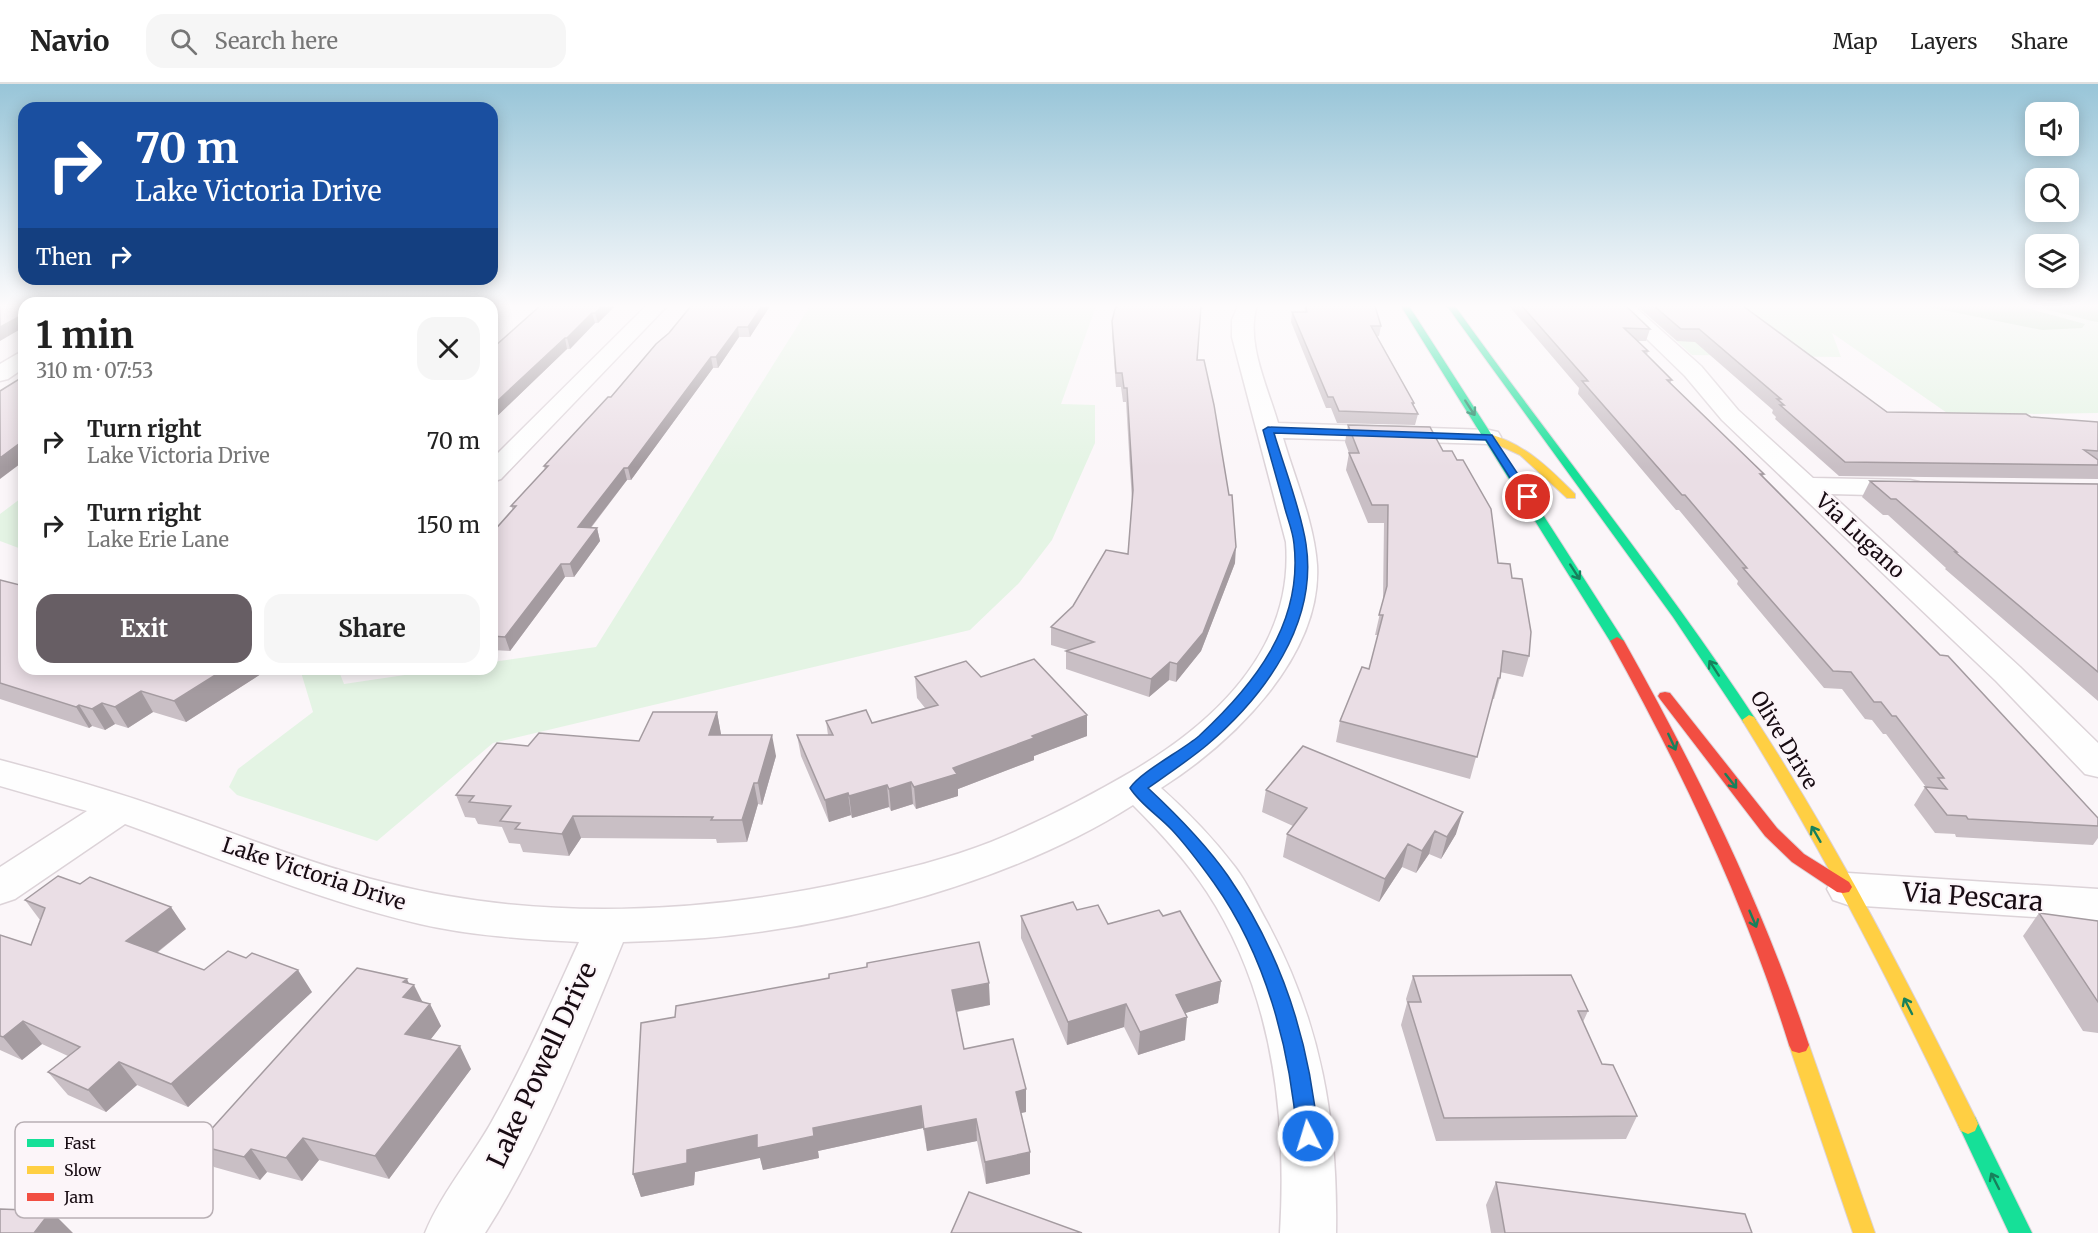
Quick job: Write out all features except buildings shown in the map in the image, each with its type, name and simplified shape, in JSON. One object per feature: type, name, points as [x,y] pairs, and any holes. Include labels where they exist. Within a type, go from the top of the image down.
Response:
[{"type":"main road","points":[[1439,360],[1605,619],[1660,717],[1729,861],[1765,946],[1864,1233]]},
{"type":"main road","name":"Olive Drive","points":[[1490,360],[1693,635],[1760,738],[1848,890],[2021,1233]]},
{"type":"main road","points":[[1489,437],[1506,440],[1522,449],[1639,562]]},
{"type":"main road","points":[[1605,619],[1771,832],[1798,858],[1848,890]]},
{"type":"street","points":[[498,468],[604,360]]},
{"type":"street","name":"Lake Victoria Drive","points":[[0,773],[121,808],[343,887],[424,909],[513,921],[608,926],[710,921],[812,907],[910,884],[1000,855],[1070,825],[1138,788],[1202,741],[1239,706],[1267,671],[1286,636],[1298,603],[1302,572],[1300,542],[1248,360]]},
{"type":"street","name":"Via Lugano","points":[[1681,360],[1730,415],[2094,756]]},
{"type":"street","points":[[0,374],[18,362]]},
{"type":"street","points":[[1268,430],[1489,437]]},
{"type":"street","points":[[1807,486],[1935,488]]},
{"type":"street","points":[[1138,788],[1179,827],[1221,880],[1258,943],[1284,1006],[1304,1089],[1311,1184],[1308,1233]]},
{"type":"street","points":[[0,888],[121,808]]},
{"type":"street","name":"Via Pescara","points":[[1848,890],[2098,905]]},
{"type":"street","name":"Lake Powell Drive","points":[[453,1233],[472,1207],[524,1117],[608,926]]},
{"type":"shaded area","points":[[776,360],[1077,360],[1061,404],[1095,405],[1095,443],[1052,540],[1019,583],[970,630],[493,743],[377,841],[237,795],[229,787],[238,769],[313,712],[302,675],[340,675],[344,684],[405,675],[498,675],[498,661],[596,647]]},
{"type":"shaded area","points":[[1870,360],[2098,360],[2098,413],[1950,415]]},
{"type":"shaded area","points":[[18,500],[18,548],[0,541],[0,514]]},
{"type":"traffic: fast","points":[[1439,360],[1617,641]]},
{"type":"traffic: fast","points":[[1489,360],[1640,563],[1749,720]]},
{"type":"traffic: fast","points":[[1968,1124],[2021,1233]]},
{"type":"traffic: slow","points":[[1489,437],[1524,453],[1571,496]]},
{"type":"traffic: slow","points":[[1749,720],[1837,868],[1891,969],[1968,1124]]},
{"type":"traffic: slow","points":[[1799,1045],[1864,1233]]},
{"type":"traffic: jam","points":[[1617,641],[1677,753],[1732,867],[1765,945],[1799,1045]]},
{"type":"traffic: jam","points":[[1665,696],[1771,832],[1798,858],[1843,887]]},
{"type":"route","points":[[1308,1136],[1304,1089],[1284,1006],[1258,943],[1221,880],[1179,827],[1138,788],[1202,741],[1239,706],[1267,671],[1286,636],[1298,603],[1302,572],[1300,542],[1268,430],[1489,437],[1528,497]]}]
